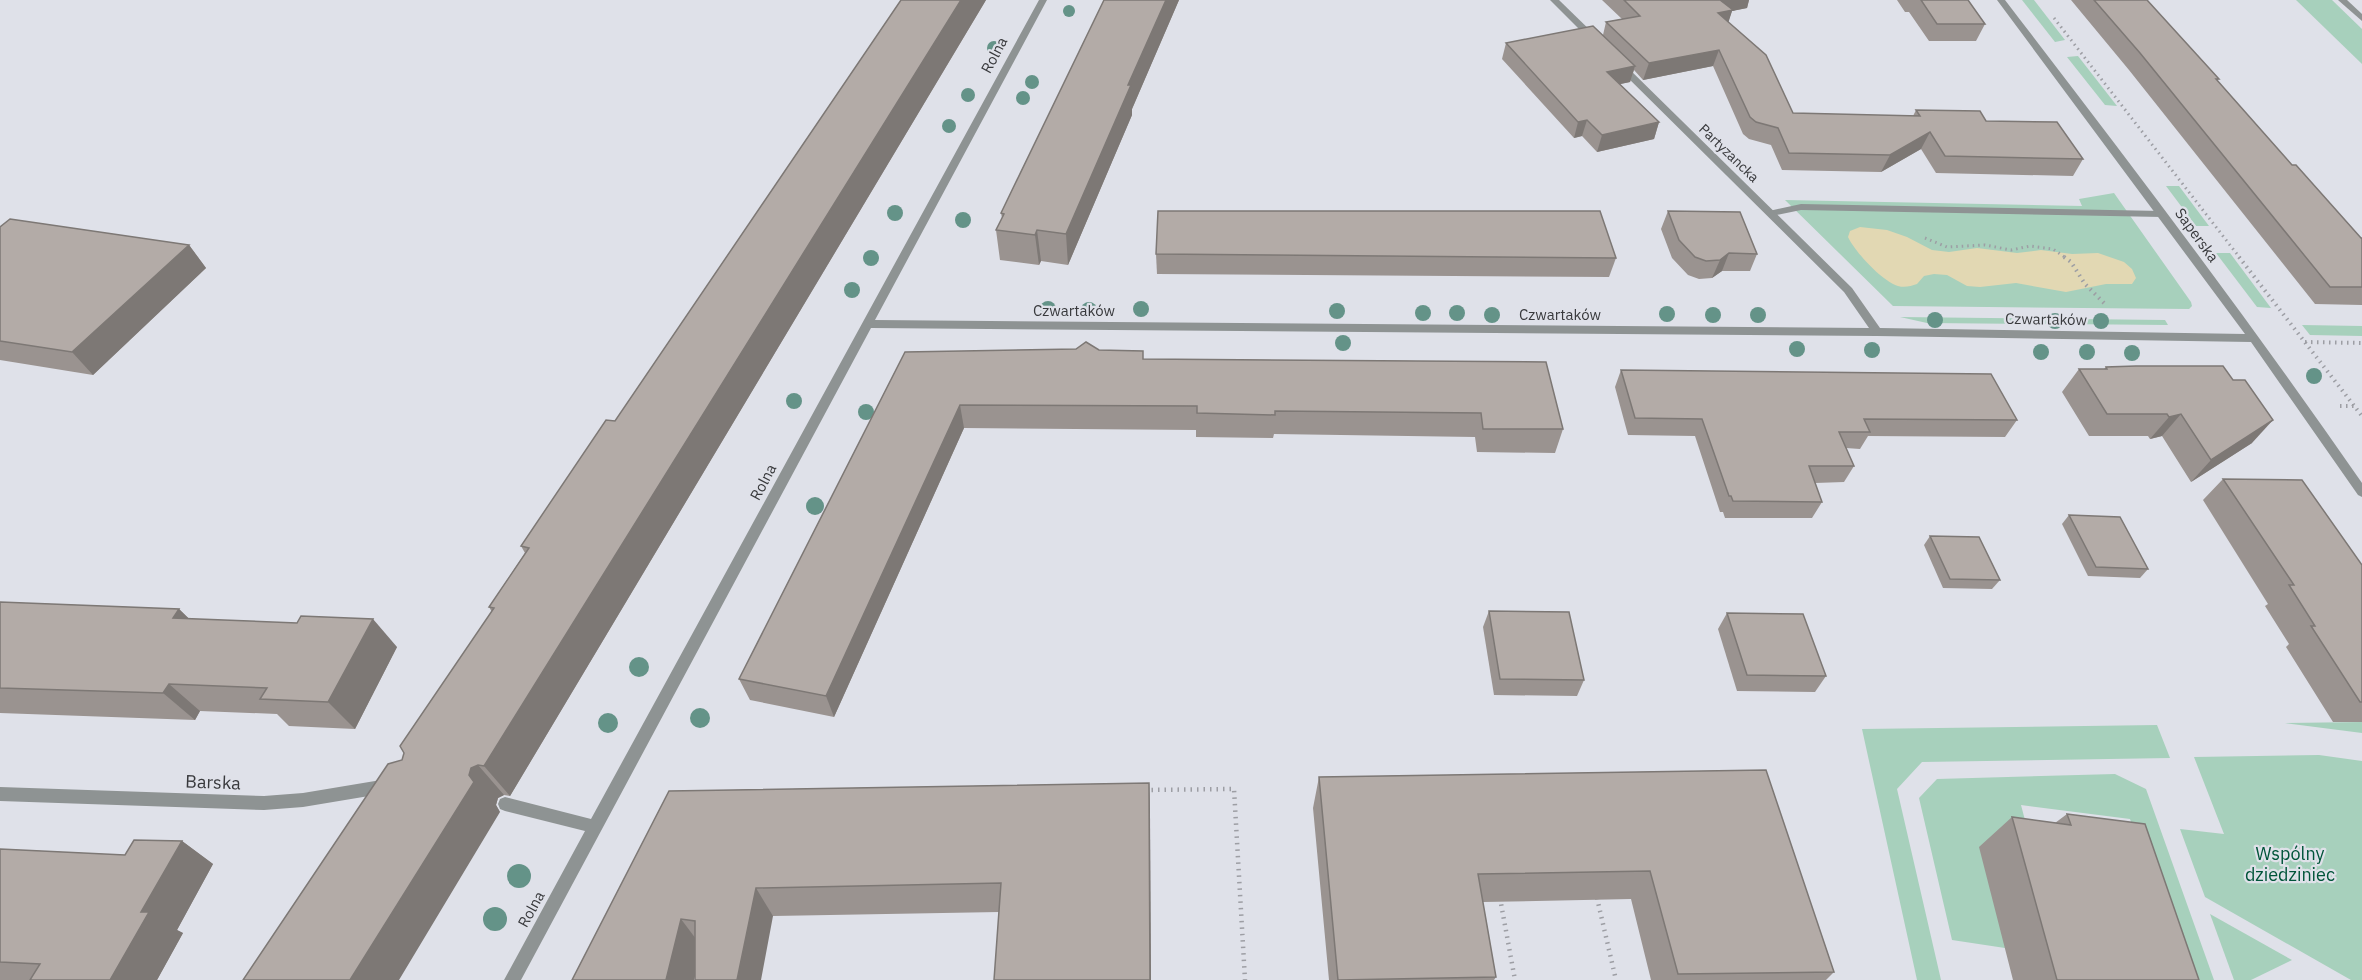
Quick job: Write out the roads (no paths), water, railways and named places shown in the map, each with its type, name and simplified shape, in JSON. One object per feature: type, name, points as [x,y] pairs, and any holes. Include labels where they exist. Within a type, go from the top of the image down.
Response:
[{"type":"street","name":"Rolna","points":[[512,980],[1043,0]]},
{"type":"street","points":[[1554,0],[1604,49]]},
{"type":"street","name":"Saperska","points":[[2001,0],[2302,404],[2362,492]]},
{"type":"street","points":[[2342,0],[2362,19]]},
{"type":"street","name":"Partyzancka","points":[[1612,57],[1848,290],[1877,332]]},
{"type":"street","points":[[1772,213],[1800,207],[2162,214]]},
{"type":"street","name":"Czwartaków","points":[[867,324],[1877,332],[2253,338]]},
{"type":"street","name":"Barska","points":[[0,794],[264,803],[303,800],[385,786],[405,785]]},
{"type":"street","points":[[505,804],[595,827]]},
{"type":"park label","name":"Wspólny dziedziniec","points":[[2290,863]]}]
